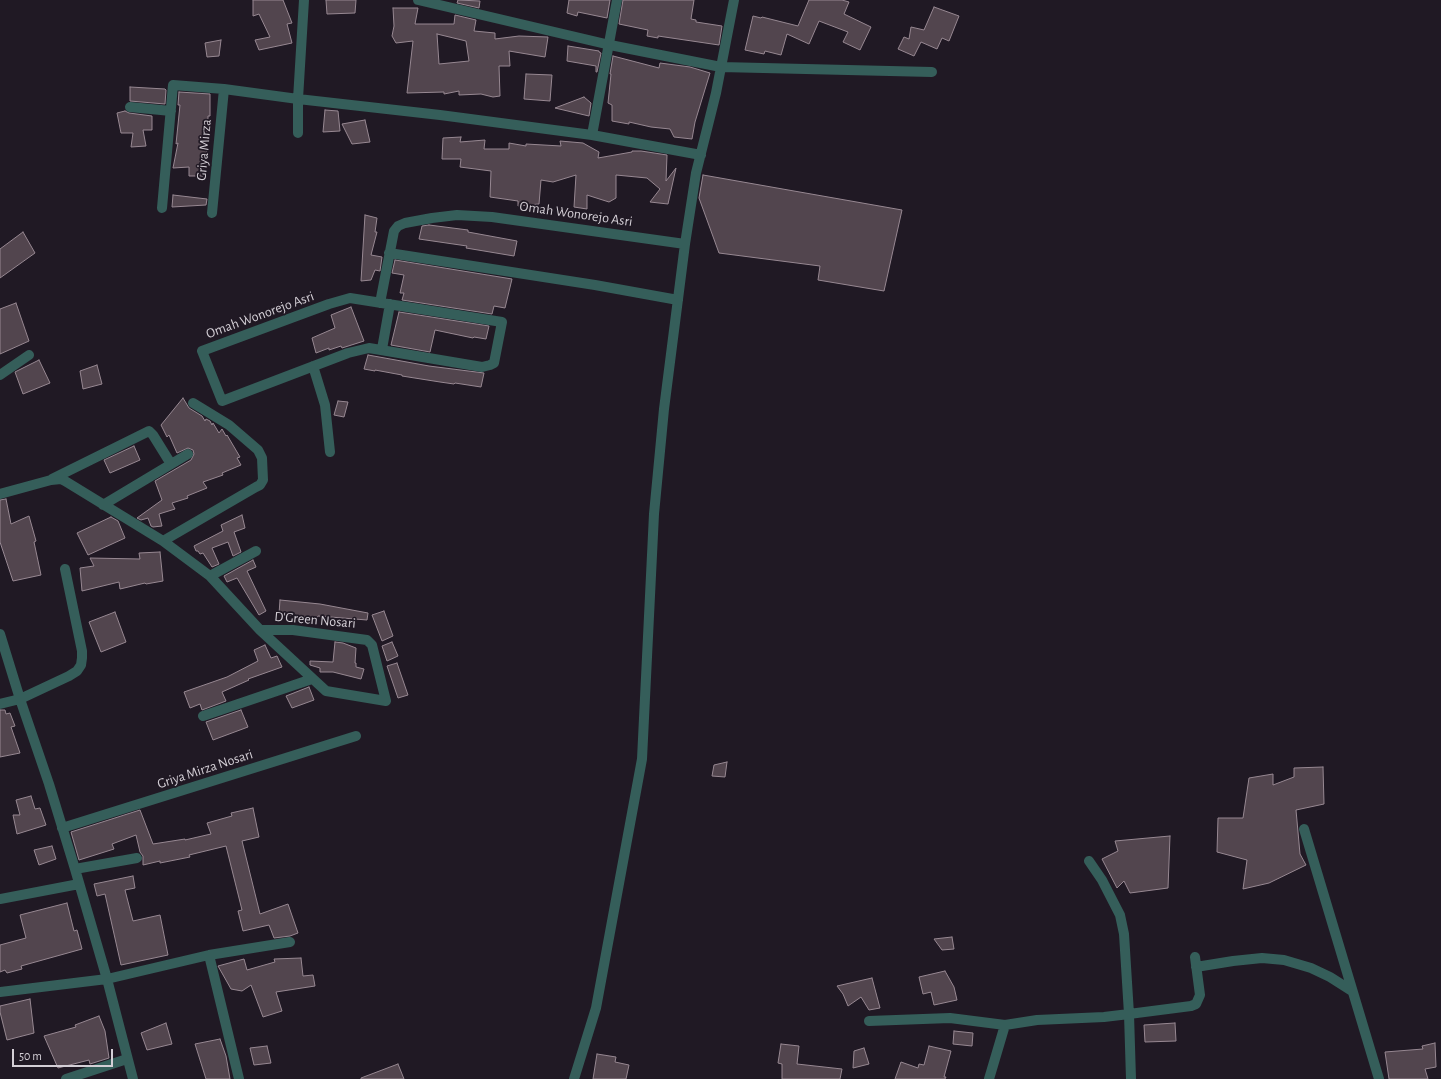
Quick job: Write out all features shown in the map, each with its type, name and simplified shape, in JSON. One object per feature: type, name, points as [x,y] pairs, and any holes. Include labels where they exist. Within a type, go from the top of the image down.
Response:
[{"type":"street","points":[[298,133],[298,99],[304,0]]},
{"type":"street","points":[[418,0],[445,4],[610,45],[721,67],[932,72]]},
{"type":"street","points":[[592,135],[610,45],[617,0]]},
{"type":"street","points":[[574,1079],[596,1008],[642,759],[654,514],[664,409],[685,244],[696,173],[721,67],[734,0]]},
{"type":"street","points":[[162,208],[173,85],[224,89],[592,135],[701,155]]},
{"type":"street","name":"Griya Mirza","points":[[212,213],[224,89]]},
{"type":"street","points":[[130,107],[171,112]]},
{"type":"street","name":"Omah Wonorejo Asri","points":[[382,349],[389,253],[394,231],[398,226],[432,218],[457,215],[492,217],[685,244]]},
{"type":"street","points":[[389,253],[595,285],[678,300]]},
{"type":"street","name":"Omah Wonorejo Asri","points":[[350,298],[502,322],[494,363],[486,367],[382,349],[369,348],[358,350],[222,401],[202,350],[350,298]]},
{"type":"street","points":[[0,375],[29,355]]},
{"type":"street","points":[[312,366],[325,405],[330,452]]},
{"type":"street","points":[[163,541],[260,485],[263,480],[262,458],[258,450],[229,425],[193,403]]},
{"type":"street","points":[[0,494],[51,480],[146,431],[149,431],[153,435],[171,464]]},
{"type":"street","points":[[103,505],[188,454]]},
{"type":"street","name":"D'Green Nosari","points":[[51,480],[61,479],[65,481],[163,541],[210,576],[260,630],[326,691],[386,701],[372,645],[367,640],[293,630],[260,630]]},
{"type":"street","points":[[210,576],[256,551]]},
{"type":"street","points":[[0,704],[20,699],[69,676],[77,671],[81,665],[82,651],[65,569]]},
{"type":"street","points":[[0,634],[75,868],[107,979],[133,1079]]},
{"type":"street","points":[[203,716],[312,678]]},
{"type":"street","name":"Griya Mirza Nosari","points":[[62,828],[356,736]]},
{"type":"street","points":[[1304,829],[1378,1079]]},
{"type":"street","points":[[75,868],[137,858]]},
{"type":"street","points":[[1089,861],[1102,880],[1120,914],[1124,934],[1131,1079]]},
{"type":"street","points":[[0,899],[79,884]]},
{"type":"street","points":[[0,992],[107,979],[209,955],[290,942]]},
{"type":"street","points":[[209,955],[239,1079]]},
{"type":"street","points":[[869,1021],[950,1018],[1005,1025],[1036,1020],[1104,1017],[1191,1006],[1196,1004],[1200,994],[1196,962],[1233,961],[1262,958],[1284,960],[1311,968],[1330,977],[1352,991]]},
{"type":"street","points":[[989,1079],[1005,1025]]},
{"type":"street","points":[[66,1079],[127,1059]]},
{"type":"building","points":[[253,0],[283,0],[292,23],[287,24],[292,43],[259,50],[255,40],[270,37],[259,14],[253,16]]},
{"type":"building","points":[[326,0],[356,0],[355,13],[327,14]]},
{"type":"building","points":[[458,0],[480,1],[479,8],[457,3]]},
{"type":"building","points":[[569,0],[610,0],[607,18],[578,12],[577,16],[567,13]]},
{"type":"building","points":[[623,0],[694,0],[691,19],[696,20],[696,22],[722,26],[719,45],[658,36],[658,38],[647,36],[648,30],[619,24]]},
{"type":"building","points":[[809,0],[842,0],[849,2],[844,14],[871,27],[860,50],[843,42],[848,32],[819,21],[809,44],[787,34],[781,55],[765,51],[764,54],[745,50],[753,16],[798,26]]},
{"type":"building","points":[[934,7],[959,16],[949,41],[942,38],[937,49],[921,42],[914,56],[898,49],[904,37],[909,39],[911,27],[924,30]]},
{"type":"building","points":[[393,8],[418,8],[415,24],[454,24],[455,15],[476,20],[474,31],[495,33],[495,39],[519,36],[548,37],[545,57],[509,51],[510,66],[499,66],[500,96],[493,97],[481,94],[459,95],[459,91],[444,94],[444,92],[407,93],[413,41],[396,43],[392,36],[394,26]],"holes":[[[437,34],[466,41],[469,61],[439,64]]]},
{"type":"building","points":[[221,40],[219,56],[207,57],[205,43]]},
{"type":"building","points":[[568,46],[599,51],[601,53],[597,72],[596,66],[567,61]]},
{"type":"building","points":[[613,56],[659,68],[660,63],[690,67],[710,73],[695,122],[692,139],[674,137],[670,129],[651,127],[629,122],[629,124],[612,121],[612,105],[608,103]]},
{"type":"building","points":[[526,74],[552,75],[550,101],[524,99]]},
{"type":"building","points":[[130,87],[165,89],[165,104],[130,101]]},
{"type":"building","points":[[179,92],[210,94],[210,116],[208,116],[208,131],[206,131],[207,161],[203,161],[203,176],[189,176],[189,167],[173,168],[178,143],[176,144],[180,105],[178,105]]},
{"type":"building","points":[[584,97],[591,103],[589,116],[555,108]]},
{"type":"building","points":[[325,110],[338,111],[340,131],[323,132]]},
{"type":"building","points":[[125,111],[129,113],[152,116],[152,130],[143,130],[146,146],[131,147],[133,133],[121,133],[117,113]]},
{"type":"building","points":[[365,120],[370,142],[352,144],[342,124]]},
{"type":"building","points":[[461,137],[460,142],[485,140],[484,149],[509,149],[509,143],[526,146],[526,144],[561,146],[560,141],[583,143],[599,152],[598,158],[632,151],[667,155],[666,181],[676,168],[668,204],[650,202],[660,189],[647,178],[616,175],[616,198],[609,202],[587,195],[587,209],[574,207],[576,175],[553,182],[541,180],[539,204],[518,206],[518,201],[490,197],[491,171],[460,167],[461,159],[442,159],[443,138]]},
{"type":"building","points":[[703,175],[902,210],[884,291],[818,280],[820,266],[719,253],[699,198]]},
{"type":"building","points":[[173,195],[207,199],[206,205],[172,207]]},
{"type":"building","points":[[365,215],[377,218],[375,232],[377,232],[371,255],[382,257],[380,271],[375,270],[371,280],[361,281]]},
{"type":"building","points":[[429,225],[468,230],[468,232],[517,241],[514,256],[466,248],[467,246],[419,239],[422,226]]},
{"type":"building","points":[[23,232],[35,253],[0,278],[0,249]]},
{"type":"building","points":[[395,260],[512,279],[505,308],[494,306],[492,314],[402,300],[404,293],[400,293],[404,275],[392,273]]},
{"type":"building","points":[[16,303],[29,341],[0,354],[0,309]]},
{"type":"building","points":[[351,307],[364,341],[342,348],[341,346],[329,350],[329,348],[316,353],[312,338],[335,328],[331,315]]},
{"type":"building","points":[[399,312],[489,326],[486,339],[473,338],[435,330],[430,352],[391,345]]},
{"type":"building","points":[[368,355],[429,366],[484,373],[481,387],[440,382],[364,369]]},
{"type":"building","points":[[39,360],[50,383],[23,394],[15,372]]},
{"type":"building","points":[[97,365],[102,384],[83,389],[80,371]]},
{"type":"building","points":[[183,398],[189,408],[202,416],[205,421],[206,419],[210,421],[212,425],[213,423],[219,433],[222,429],[240,457],[237,458],[241,465],[222,473],[223,475],[203,482],[207,488],[187,496],[188,498],[172,503],[175,509],[159,514],[162,526],[153,527],[151,526],[148,518],[141,520],[137,518],[162,500],[155,481],[191,460],[194,454],[193,450],[188,448],[177,453],[169,435],[167,437],[161,425]]},
{"type":"building","points":[[338,401],[348,402],[344,417],[334,415]]},
{"type":"building","points":[[134,446],[140,460],[110,473],[104,460]]},
{"type":"building","points":[[6,499],[11,524],[29,516],[36,541],[34,542],[41,575],[13,581],[0,542],[0,500]]},
{"type":"building","points":[[242,515],[245,528],[234,532],[241,552],[233,556],[228,542],[212,548],[219,564],[212,567],[203,553],[200,554],[196,551],[194,546],[223,531],[221,525]]},
{"type":"building","points":[[111,517],[118,521],[125,538],[88,555],[77,533]]},
{"type":"building","points":[[160,552],[163,581],[145,583],[120,589],[119,582],[82,591],[80,568],[94,566],[90,558],[140,559],[139,553]]},
{"type":"building","points":[[253,560],[256,567],[247,571],[266,611],[259,615],[237,578],[227,582],[224,576]]},
{"type":"building","points":[[280,600],[320,604],[368,613],[367,620],[318,616],[317,618],[279,614]]},
{"type":"building","points":[[384,611],[393,636],[382,641],[372,615]]},
{"type":"building","points":[[115,612],[126,642],[101,652],[89,622]]},
{"type":"building","points":[[335,642],[343,643],[356,648],[356,667],[364,669],[361,679],[333,672],[320,672],[320,668],[310,665],[310,661],[333,662]]},
{"type":"building","points":[[392,642],[398,656],[387,661],[382,646]]},
{"type":"building","points":[[265,645],[271,658],[277,656],[282,667],[248,679],[249,680],[222,692],[226,701],[202,710],[200,704],[190,708],[184,692],[227,677],[258,661],[254,650]]},
{"type":"building","points":[[397,663],[408,695],[398,698],[387,666]]},
{"type":"building","points":[[309,687],[314,700],[292,708],[286,696]]},
{"type":"building","points":[[0,710],[5,710],[6,714],[10,713],[15,726],[11,727],[20,753],[0,757]]},
{"type":"building","points":[[241,710],[248,727],[213,740],[206,722]]},
{"type":"building","points":[[727,762],[725,777],[712,776],[714,765]]},
{"type":"building","points":[[1323,767],[1324,804],[1296,810],[1300,854],[1306,865],[1269,883],[1243,889],[1247,860],[1217,852],[1218,818],[1243,818],[1249,778],[1273,774],[1273,785],[1294,777],[1294,768]]},
{"type":"building","points":[[31,796],[35,809],[40,808],[46,825],[17,834],[13,815],[20,815],[16,800]]},
{"type":"building","points":[[253,808],[259,837],[242,841],[260,914],[288,904],[298,933],[290,936],[274,938],[269,925],[243,931],[238,911],[242,910],[226,846],[189,855],[190,857],[143,865],[143,856],[140,852],[136,835],[112,844],[114,849],[79,860],[71,832],[140,810],[153,844],[185,840],[211,834],[207,823],[232,816],[231,813]]},
{"type":"building","points":[[1170,836],[1168,888],[1130,893],[1124,881],[1117,888],[1102,859],[1118,851],[1115,841]]},
{"type":"building","points":[[52,846],[56,859],[39,865],[34,850]]},
{"type":"building","points":[[133,876],[135,888],[125,890],[133,921],[160,915],[168,955],[121,965],[105,894],[97,896],[94,884]]},
{"type":"building","points":[[67,903],[74,931],[77,930],[82,949],[21,966],[22,969],[7,973],[5,970],[0,972],[0,945],[26,938],[20,915]]},
{"type":"building","points":[[952,937],[954,949],[942,950],[934,939]]},
{"type":"building","points":[[301,958],[303,976],[313,975],[315,986],[276,992],[282,1011],[263,1017],[251,985],[242,991],[231,989],[218,966],[244,959],[247,970],[275,962],[274,959]]},
{"type":"building","points":[[945,971],[954,987],[957,1000],[934,1005],[931,992],[923,994],[919,977]]},
{"type":"building","points":[[872,978],[880,1008],[869,1010],[861,997],[848,1006],[843,994],[837,986]]},
{"type":"building","points":[[30,999],[34,1033],[7,1040],[0,1012],[0,1006]]},
{"type":"building","points":[[99,1016],[105,1031],[109,1058],[90,1064],[89,1060],[58,1068],[44,1036],[76,1027],[75,1025]]},
{"type":"building","points":[[166,1023],[172,1044],[147,1050],[141,1033]]},
{"type":"building","points":[[1175,1023],[1176,1041],[1145,1042],[1144,1025]]},
{"type":"building","points":[[954,1031],[973,1033],[972,1046],[953,1044]]},
{"type":"building","points":[[220,1039],[226,1056],[230,1079],[206,1079],[195,1044]]},
{"type":"building","points":[[1435,1043],[1436,1067],[1425,1069],[1428,1079],[1389,1079],[1385,1052],[1423,1049],[1422,1046]]},
{"type":"building","points":[[781,1044],[799,1046],[797,1064],[842,1069],[840,1079],[782,1079],[782,1064],[778,1063]]},
{"type":"building","points":[[267,1046],[271,1063],[254,1065],[250,1048]]},
{"type":"building","points":[[929,1046],[951,1051],[944,1077],[946,1077],[945,1079],[895,1079],[901,1062],[918,1068],[919,1064],[924,1065]]},
{"type":"building","points":[[864,1048],[869,1064],[853,1068],[854,1051]]},
{"type":"building","points":[[597,1054],[616,1057],[615,1062],[629,1065],[626,1079],[593,1079]]},
{"type":"building","points":[[398,1064],[404,1079],[361,1079],[361,1078]]}]
